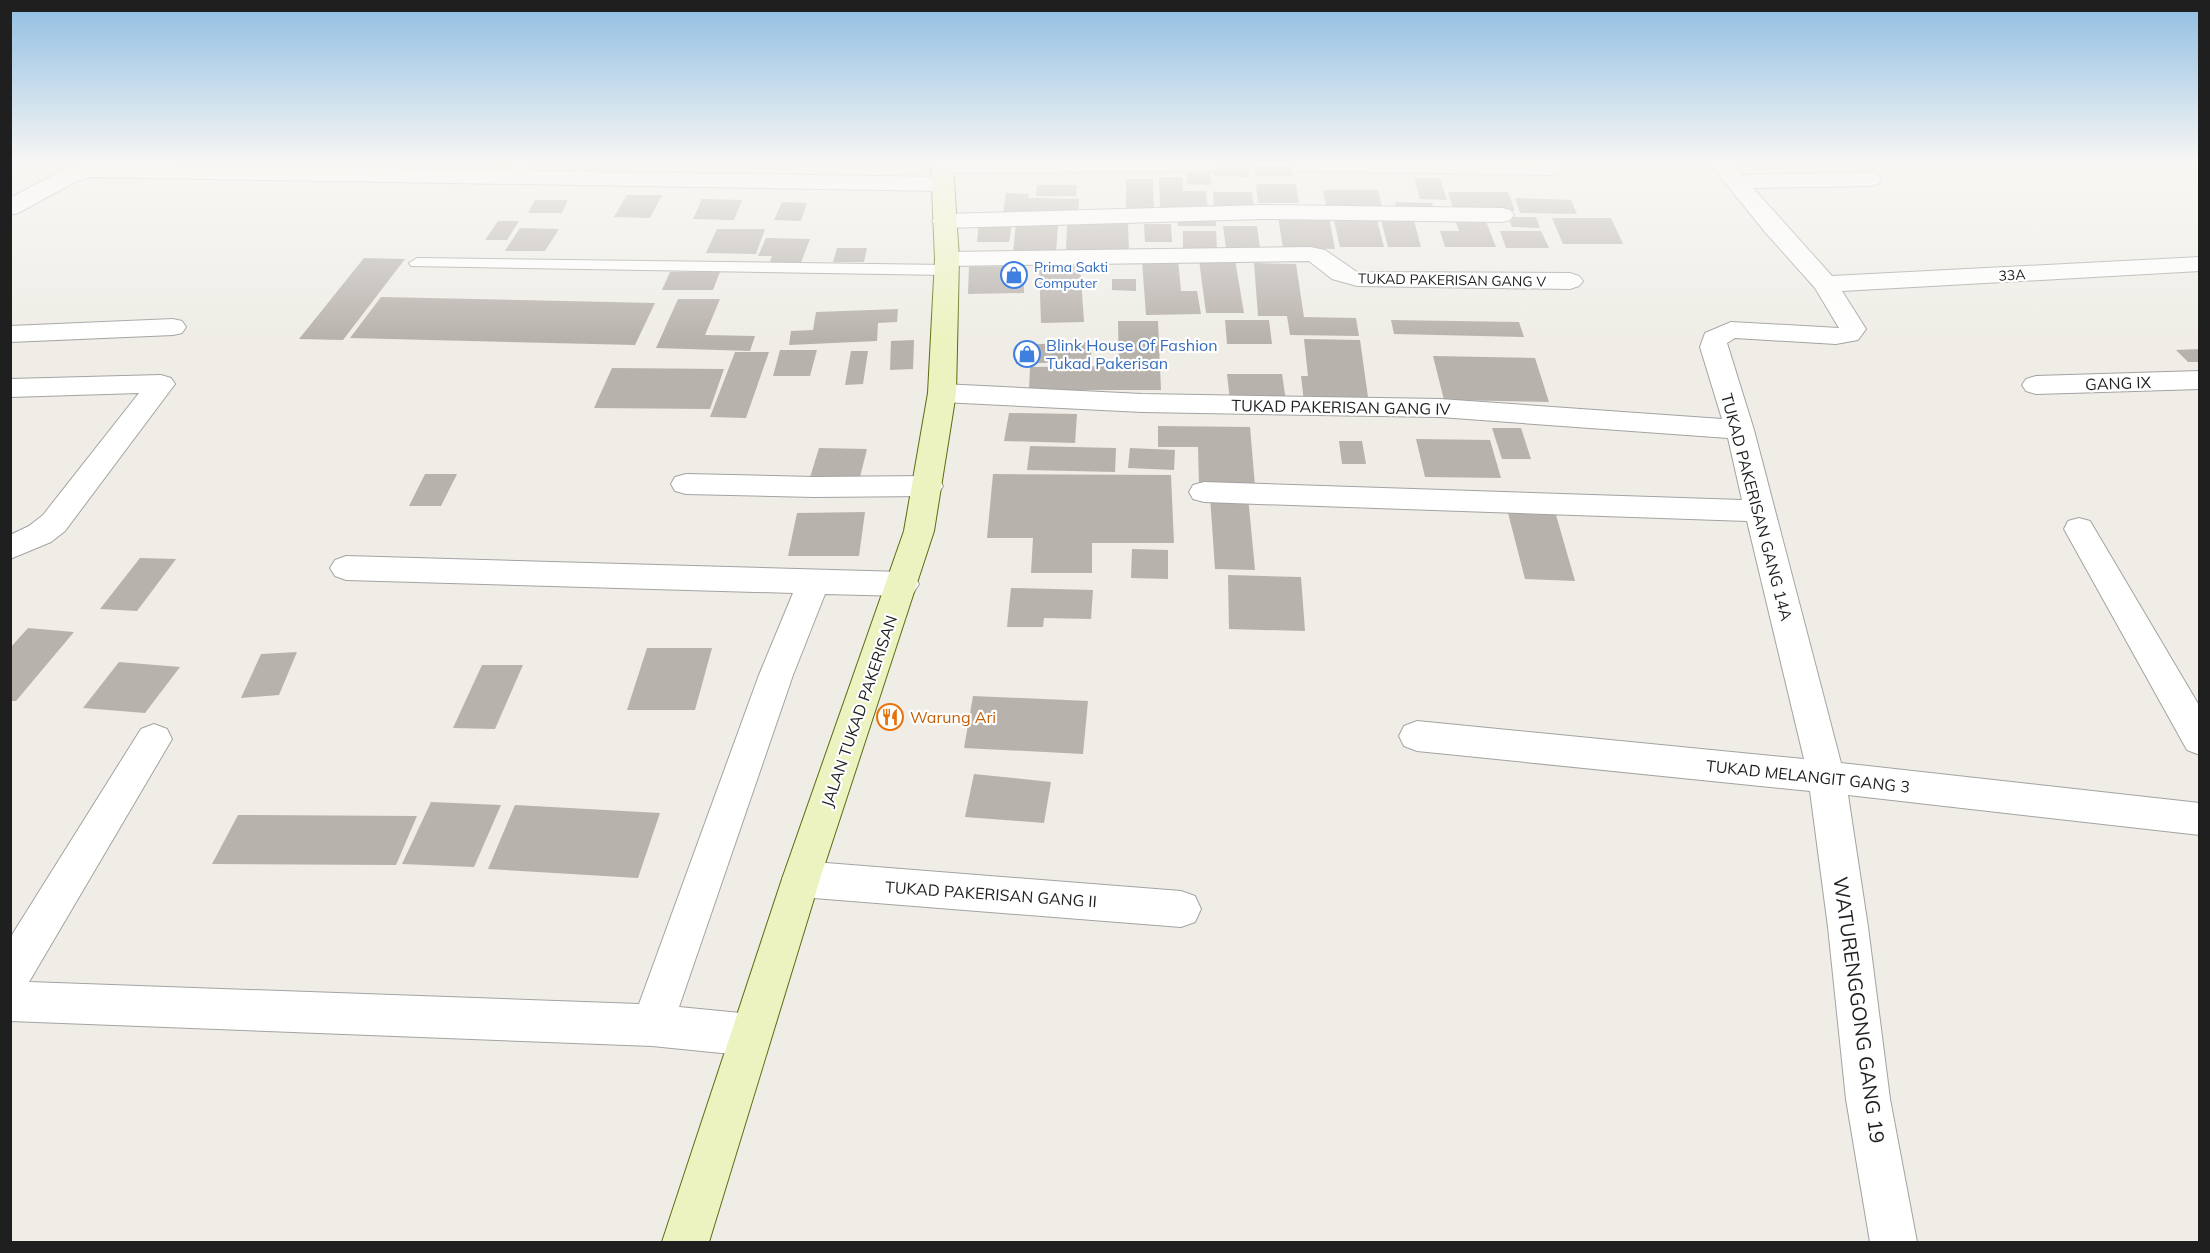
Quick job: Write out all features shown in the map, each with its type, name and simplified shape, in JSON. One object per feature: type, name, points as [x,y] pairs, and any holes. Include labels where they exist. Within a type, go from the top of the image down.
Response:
[{"type":"street","name":"JALAN TUKAD PAKERISAN","points":[[685,1242],[801,879],[903,584],[919,531],[942,393],[946,264],[944,222]]},
{"type":"street","name":"TUKAD PAKERISAN GANG 14A","points":[[1771,222],[1825,284],[1853,329],[1850,334],[1836,336],[1731,330],[1714,339],[1713,347],[1740,430],[1826,777]]},
{"type":"street","name":"TUKAD PAKERISAN GANG V","points":[[946,264],[1310,254],[1320,257],[1342,277],[1357,279],[1570,281]]},
{"type":"street","name":"33A","points":[[1825,284],[2199,264]]},
{"type":"street","points":[[10,334],[173,327]]},
{"type":"street","name":"GANG IX","points":[[2036,385],[2199,380]]},
{"type":"street","points":[[10,388],[161,384],[54,523],[40,534],[10,548]]},
{"type":"street","name":"TUKAD PAKERISAN GANG IV","points":[[942,393],[1142,403],[1440,408],[1740,430]]},
{"type":"street","points":[[686,484],[814,487],[928,486]]},
{"type":"street","points":[[1204,492],[1760,511]]},
{"type":"street","points":[[2079,529],[2199,740]]},
{"type":"street","points":[[346,568],[903,584]]},
{"type":"street","points":[[652,1025],[776,675],[814,582]]},
{"type":"street","name":"TUKAD MELANGIT GANG 3","points":[[1417,736],[1826,777],[2199,819]]},
{"type":"street","points":[[10,976],[154,739]]},
{"type":"street","name":"WATURENGGONG GANG 19","points":[[1826,777],[1848,927],[1868,1099],[1894,1242]]},
{"type":"street","name":"TUKAD PAKERISAN GANG II","points":[[801,879],[1180,909]]},
{"type":"street","points":[[10,1001],[652,1025],[751,1035]]},
{"type":"lane","points":[[417,263],[946,264]]},
{"type":"building","points":[[497,222],[518,222],[507,240],[485,240]]},
{"type":"building","points":[[1178,222],[1216,222],[1216,226],[1178,226]]},
{"type":"building","points":[[1279,222],[1330,222],[1335,249],[1283,248]]},
{"type":"building","points":[[1334,222],[1378,222],[1384,247],[1340,247]]},
{"type":"building","points":[[1382,222],[1414,222],[1421,247],[1388,247]]},
{"type":"building","points":[[1456,222],[1487,222],[1496,247],[1445,247],[1440,231],[1459,231]]},
{"type":"building","points":[[1510,222],[1538,222],[1540,228],[1512,227]]},
{"type":"building","points":[[1554,222],[1613,222],[1623,244],[1563,244]]},
{"type":"building","points":[[979,223],[1012,223],[1009,242],[977,242]]},
{"type":"building","points":[[1016,223],[1058,223],[1056,253],[1013,253]]},
{"type":"building","points":[[1067,224],[1128,224],[1129,252],[1066,252]]},
{"type":"building","points":[[1144,224],[1171,224],[1172,242],[1145,242]]},
{"type":"building","points":[[1223,226],[1257,226],[1260,249],[1226,248]]},
{"type":"building","points":[[520,228],[559,229],[545,251],[505,251]]},
{"type":"building","points":[[717,229],[765,229],[756,254],[706,253]]},
{"type":"building","points":[[1183,231],[1216,231],[1217,248],[1183,248]]},
{"type":"building","points":[[1500,231],[1541,231],[1549,248],[1506,248]]},
{"type":"building","points":[[766,238],[810,239],[800,265],[769,264],[772,256],[758,256]]},
{"type":"building","points":[[837,248],[867,248],[864,262],[833,262]]},
{"type":"building","points":[[364,258],[405,259],[343,340],[299,339]]},
{"type":"building","points":[[1178,260],[1181,291],[1197,291],[1201,314],[1146,315],[1142,261]]},
{"type":"building","points":[[1199,260],[1235,260],[1244,313],[1206,313]]},
{"type":"building","points":[[1254,263],[1296,264],[1304,317],[1356,318],[1359,336],[1290,335],[1287,316],[1258,316]]},
{"type":"building","points":[[1080,264],[1084,322],[1041,323],[1039,265]]},
{"type":"building","points":[[1024,266],[1024,293],[968,294],[969,267]]},
{"type":"building","points":[[670,272],[720,272],[713,290],[662,290]]},
{"type":"building","points":[[1112,279],[1136,279],[1136,291],[1112,290]]},
{"type":"building","points":[[381,297],[655,303],[635,345],[350,338]]},
{"type":"building","points":[[678,299],[720,299],[705,335],[755,336],[750,351],[656,348]]},
{"type":"building","points":[[898,309],[897,322],[878,323],[877,341],[789,345],[791,331],[813,330],[816,312]]},
{"type":"building","points":[[1225,320],[1269,320],[1272,344],[1227,344]]},
{"type":"building","points":[[1391,320],[1519,322],[1524,337],[1394,334]]},
{"type":"building","points":[[1118,321],[1158,321],[1161,390],[1029,390],[1030,367],[1119,366]]},
{"type":"building","points":[[1304,339],[1360,340],[1369,404],[1304,402],[1301,376],[1308,376]]},
{"type":"building","points":[[914,340],[913,369],[890,370],[891,341]]},
{"type":"building","points":[[1090,342],[1092,361],[1016,364],[1016,345]]},
{"type":"building","points":[[2200,349],[2200,362],[2188,362],[2176,350]]},
{"type":"building","points":[[780,350],[817,350],[810,376],[773,376]]},
{"type":"building","points":[[851,351],[868,351],[863,384],[845,385]]},
{"type":"building","points":[[735,352],[769,352],[746,418],[710,417]]},
{"type":"building","points":[[1433,356],[1535,358],[1549,402],[1444,400]]},
{"type":"building","points":[[612,368],[724,369],[710,409],[594,408]]},
{"type":"building","points":[[1227,374],[1282,374],[1286,401],[1230,401]]},
{"type":"building","points":[[1009,413],[1077,414],[1075,443],[1004,441]]},
{"type":"building","points":[[1158,426],[1250,427],[1255,486],[1199,485],[1198,447],[1158,447]]},
{"type":"building","points":[[1492,428],[1521,428],[1531,459],[1502,459]]},
{"type":"building","points":[[1416,439],[1490,440],[1501,478],[1425,477]]},
{"type":"building","points":[[1339,441],[1362,441],[1366,464],[1342,464]]},
{"type":"building","points":[[1030,446],[1116,448],[1115,472],[1027,470]]},
{"type":"building","points":[[819,448],[867,449],[858,485],[808,484]]},
{"type":"building","points":[[1130,448],[1175,450],[1174,470],[1128,468]]},
{"type":"building","points":[[425,474],[457,474],[441,506],[409,506]]},
{"type":"building","points":[[993,474],[1171,475],[1174,543],[1092,543],[1092,573],[1031,573],[1033,538],[987,538]]},
{"type":"building","points":[[1210,496],[1248,496],[1255,570],[1215,569]]},
{"type":"building","points":[[865,512],[859,556],[788,556],[797,513]]},
{"type":"building","points":[[1508,513],[1556,515],[1575,581],[1525,579]]},
{"type":"building","points":[[1132,549],[1168,550],[1168,579],[1131,578]]},
{"type":"building","points":[[140,558],[176,559],[137,611],[100,609]]},
{"type":"building","points":[[1228,575],[1301,577],[1305,631],[1229,629]]},
{"type":"building","points":[[1011,588],[1093,590],[1091,619],[1044,618],[1043,627],[1007,627]]},
{"type":"building","points":[[28,628],[74,632],[16,701],[10,701],[10,648]]},
{"type":"building","points":[[647,648],[712,648],[695,710],[627,710]]},
{"type":"building","points":[[297,652],[279,695],[241,698],[261,654]]},
{"type":"building","points":[[119,662],[180,667],[145,713],[83,708]]},
{"type":"building","points":[[482,665],[523,665],[495,729],[453,728]]},
{"type":"building","points":[[973,696],[1088,701],[1083,754],[964,748]]},
{"type":"building","points":[[974,774],[1051,782],[1044,823],[965,817]]},
{"type":"building","points":[[431,802],[501,805],[474,867],[402,864]]},
{"type":"building","points":[[515,805],[660,813],[638,878],[488,869]]},
{"type":"building","points":[[238,815],[417,816],[396,865],[212,864]]},
{"type":"place","name":"Prima Sakti Computer","points":[[1014,275]]},
{"type":"place","name":"Blink House Of Fashion Tukad Pakerisan","points":[[1027,354]]},
{"type":"place","name":"Warung Ari","points":[[890,717]]}]
